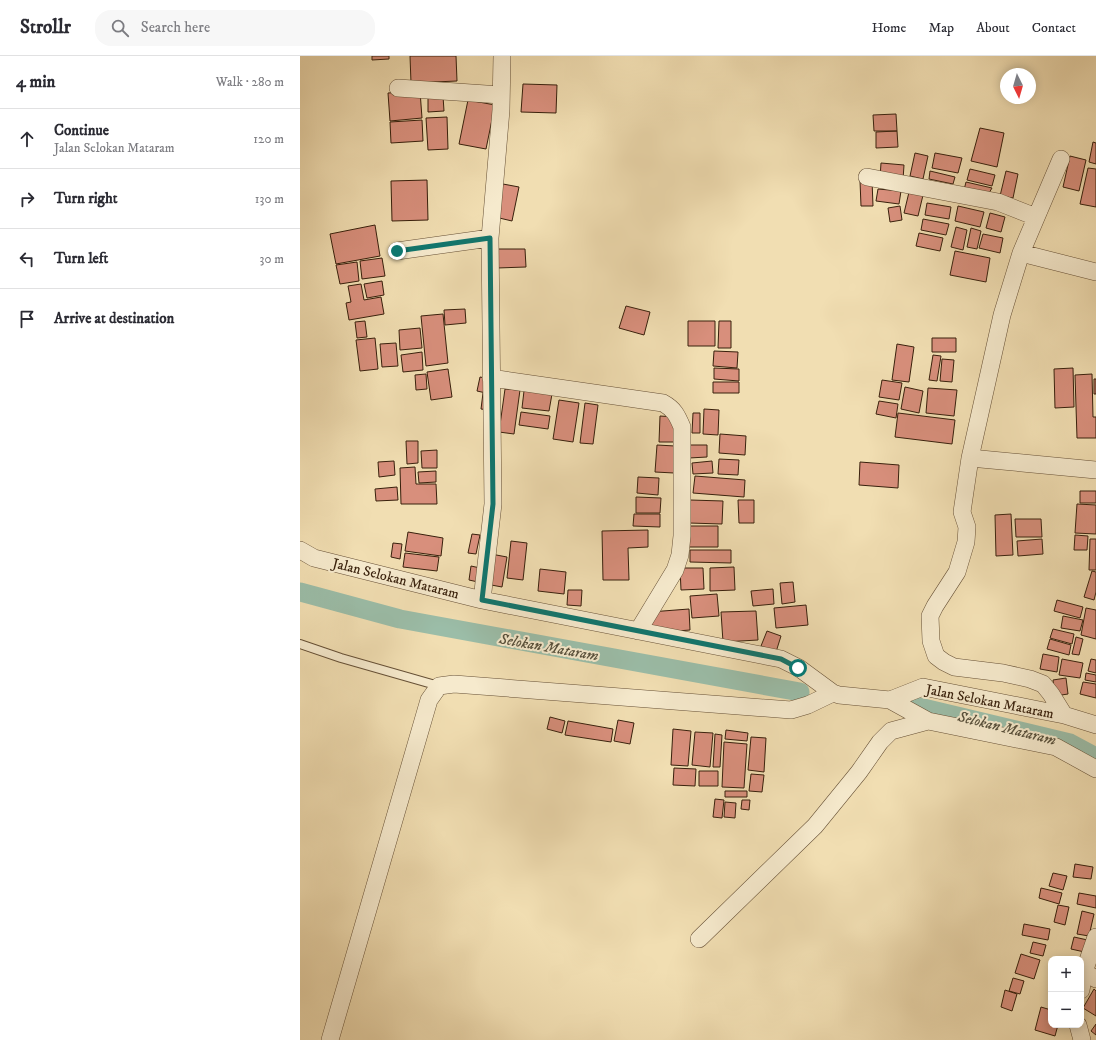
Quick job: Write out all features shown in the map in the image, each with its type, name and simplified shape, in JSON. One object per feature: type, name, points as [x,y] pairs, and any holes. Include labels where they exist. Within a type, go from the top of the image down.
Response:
[{"type":"street","points":[[482,600],[493,504],[490,238],[501,110],[502,56]]},
{"type":"street","points":[[398,88],[501,95]]},
{"type":"street","points":[[1061,159],[1020,253],[1002,315],[970,458],[962,512],[967,527],[966,542],[957,572],[930,616],[932,641],[936,656],[944,662],[954,667],[1003,673],[1043,684],[1064,715]]},
{"type":"street","points":[[867,177],[998,202],[1036,217]]},
{"type":"street","points":[[397,251],[490,238]]},
{"type":"street","points":[[1020,253],[1096,272]]},
{"type":"street","points":[[491,378],[663,402],[672,408],[678,416],[682,427],[682,536],[680,555],[675,570],[638,631]]},
{"type":"street","points":[[970,458],[1096,470]]},
{"type":"street","name":"Jalan Selokan Mataram","points":[[300,550],[314,558],[482,600],[781,659],[798,668],[836,694]]},
{"type":"street","points":[[330,1040],[429,700],[439,686],[454,684],[791,710],[836,694],[887,700],[928,721],[1056,748],[1096,769]]},
{"type":"street","name":"Jalan Selokan Mataram","points":[[887,700],[923,687],[1064,715],[1096,726]]},
{"type":"street","points":[[699,939],[815,826],[859,772],[880,742],[892,731],[928,721]]},
{"type":"street","points":[[1084,985],[1090,976],[1096,937]]},
{"type":"street","points":[[1079,1028],[1082,1040]]},
{"type":"lane","points":[[300,644],[341,658],[439,686]]},
{"type":"building","points":[[372,56],[389,56],[389,59],[372,60]]},
{"type":"building","points":[[410,56],[456,56],[457,81],[411,83]]},
{"type":"building","points":[[523,84],[557,85],[556,113],[521,112]]},
{"type":"building","points":[[420,91],[422,118],[390,121],[388,93]]},
{"type":"building","points":[[443,96],[444,111],[428,112],[428,97]]},
{"type":"building","points":[[468,100],[495,105],[486,149],[459,144]]},
{"type":"building","points":[[896,114],[897,131],[874,131],[873,115]]},
{"type":"building","points":[[447,117],[448,149],[428,150],[426,118]]},
{"type":"building","points":[[422,120],[423,141],[391,143],[390,122]]},
{"type":"building","points":[[980,128],[1004,133],[997,167],[971,161]]},
{"type":"building","points":[[897,131],[898,147],[876,148],[876,132]]},
{"type":"building","points":[[1093,142],[1096,143],[1096,164],[1089,162]]},
{"type":"building","points":[[915,153],[928,156],[923,179],[910,176]]},
{"type":"building","points":[[935,153],[962,158],[958,173],[932,168]]},
{"type":"building","points":[[1070,156],[1086,160],[1079,191],[1063,187]]},
{"type":"building","points":[[881,163],[904,165],[903,180],[880,178]]},
{"type":"building","points":[[1088,168],[1096,169],[1096,207],[1080,204]]},
{"type":"building","points":[[970,169],[995,175],[992,186],[967,180]]},
{"type":"building","points":[[930,171],[955,177],[953,184],[929,179]]},
{"type":"building","points":[[1006,171],[1018,174],[1013,198],[1000,196]]},
{"type":"building","points":[[427,180],[428,220],[392,221],[391,181]]},
{"type":"building","points":[[872,180],[873,206],[861,206],[860,181]]},
{"type":"building","points":[[966,182],[992,188],[989,193],[964,190]]},
{"type":"building","points":[[503,184],[519,187],[512,221],[495,217]]},
{"type":"building","points":[[910,188],[924,191],[918,216],[904,213]]},
{"type":"building","points":[[878,189],[901,191],[899,204],[876,201]]},
{"type":"building","points":[[927,203],[951,207],[949,219],[925,215]]},
{"type":"building","points":[[900,206],[902,220],[890,222],[888,208]]},
{"type":"building","points":[[958,206],[984,212],[980,227],[955,221]]},
{"type":"building","points":[[990,213],[1005,217],[1001,232],[986,228]]},
{"type":"building","points":[[923,219],[949,224],[946,235],[921,230]]},
{"type":"building","points":[[375,225],[380,256],[336,264],[330,234]]},
{"type":"building","points":[[956,227],[967,230],[963,250],[951,247]]},
{"type":"building","points":[[971,228],[981,231],[977,249],[967,247]]},
{"type":"building","points":[[919,233],[943,238],[940,251],[916,246]]},
{"type":"building","points":[[983,234],[1003,238],[1000,253],[979,248]]},
{"type":"building","points":[[497,249],[525,249],[526,267],[497,268]]},
{"type":"building","points":[[955,251],[990,258],[986,282],[950,275]]},
{"type":"building","points":[[382,258],[385,276],[362,279],[360,261]]},
{"type":"building","points":[[357,262],[359,281],[340,284],[336,265]]},
{"type":"building","points":[[382,281],[384,295],[367,298],[364,284]]},
{"type":"building","points":[[361,284],[364,300],[381,297],[384,314],[349,320],[346,303],[351,302],[348,286]]},
{"type":"building","points":[[626,306],[650,312],[644,335],[619,328]]},
{"type":"building","points":[[465,309],[466,323],[445,325],[444,310]]},
{"type":"building","points":[[443,314],[448,363],[426,366],[421,316]]},
{"type":"building","points":[[365,321],[367,337],[357,338],[355,322]]},
{"type":"building","points":[[688,321],[715,321],[715,346],[688,346]]},
{"type":"building","points":[[719,321],[731,321],[731,348],[718,348]]},
{"type":"building","points":[[420,328],[422,348],[400,350],[399,330]]},
{"type":"building","points":[[375,338],[378,369],[360,371],[356,340]]},
{"type":"building","points":[[932,338],[956,338],[956,352],[932,352]]},
{"type":"building","points":[[396,343],[398,366],[382,367],[380,344]]},
{"type":"building","points":[[897,344],[914,347],[909,382],[892,380]]},
{"type":"building","points":[[714,351],[738,352],[737,368],[713,366]]},
{"type":"building","points":[[422,352],[423,370],[403,372],[401,355]]},
{"type":"building","points":[[933,355],[941,356],[937,381],[929,380]]},
{"type":"building","points":[[942,359],[954,360],[952,382],[940,381]]},
{"type":"building","points":[[714,368],[739,369],[739,381],[714,379]]},
{"type":"building","points":[[1073,368],[1074,407],[1055,408],[1054,369]]},
{"type":"building","points":[[448,369],[452,397],[431,400],[427,372]]},
{"type":"building","points":[[426,374],[427,389],[416,390],[415,375]]},
{"type":"building","points":[[1092,374],[1093,417],[1096,417],[1096,438],[1077,438],[1075,375]]},
{"type":"building","points":[[480,377],[490,379],[486,393],[477,391]]},
{"type":"building","points":[[1094,379],[1096,379],[1096,394],[1094,394]]},
{"type":"building","points":[[882,380],[902,383],[899,400],[879,397]]},
{"type":"building","points":[[713,382],[739,382],[739,393],[713,393]]},
{"type":"building","points":[[905,387],[923,391],[919,413],[901,409]]},
{"type":"building","points":[[928,388],[957,390],[954,416],[926,413]]},
{"type":"building","points":[[505,389],[520,390],[514,434],[499,432]]},
{"type":"building","points":[[524,391],[552,394],[549,411],[522,408]]},
{"type":"building","points":[[483,393],[491,394],[489,410],[481,409]]},
{"type":"building","points":[[559,400],[579,403],[573,442],[553,439]]},
{"type":"building","points":[[879,401],[898,404],[896,418],[876,414]]},
{"type":"building","points":[[585,403],[598,405],[593,444],[580,443]]},
{"type":"building","points":[[704,409],[719,410],[718,435],[703,434]]},
{"type":"building","points":[[521,412],[550,416],[548,429],[519,425]]},
{"type":"building","points":[[693,413],[700,413],[700,433],[692,433]]},
{"type":"building","points":[[898,413],[955,420],[952,444],[895,437]]},
{"type":"building","points":[[660,416],[675,417],[675,442],[659,442]]},
{"type":"building","points":[[720,434],[746,436],[745,455],[719,453]]},
{"type":"building","points":[[406,441],[418,441],[418,463],[407,464]]},
{"type":"building","points":[[657,445],[675,446],[674,473],[655,472]]},
{"type":"building","points":[[689,445],[707,445],[707,457],[689,458]]},
{"type":"building","points":[[437,450],[437,468],[422,468],[421,451]]},
{"type":"building","points":[[719,459],[739,460],[738,475],[718,474]]},
{"type":"building","points":[[394,461],[395,475],[379,477],[378,462]]},
{"type":"building","points":[[712,461],[713,473],[693,474],[692,463]]},
{"type":"building","points":[[860,462],[899,465],[898,488],[859,485]]},
{"type":"building","points":[[415,467],[416,484],[436,484],[437,504],[401,504],[400,468]]},
{"type":"building","points":[[436,471],[436,482],[419,483],[418,472]]},
{"type":"building","points":[[695,476],[745,480],[744,497],[693,493]]},
{"type":"building","points":[[638,477],[659,478],[658,495],[637,493]]},
{"type":"building","points":[[397,487],[398,500],[376,501],[375,489]]},
{"type":"building","points":[[1080,491],[1096,491],[1096,503],[1080,503]]},
{"type":"building","points":[[636,497],[661,498],[660,513],[636,513]]},
{"type":"building","points":[[690,500],[723,501],[722,524],[689,523]]},
{"type":"building","points":[[738,500],[754,500],[754,523],[739,523]]},
{"type":"building","points":[[1077,504],[1096,505],[1096,534],[1075,533]]},
{"type":"building","points":[[634,514],[660,514],[660,527],[633,526]]},
{"type":"building","points":[[1011,514],[1013,555],[996,556],[995,515]]},
{"type":"building","points":[[1015,519],[1041,519],[1042,537],[1016,537]]},
{"type":"building","points":[[688,526],[718,526],[718,547],[688,547]]},
{"type":"building","points":[[648,530],[648,547],[628,548],[629,580],[603,580],[602,531]]},
{"type":"building","points":[[408,532],[443,538],[441,556],[405,551]]},
{"type":"building","points":[[472,534],[480,535],[476,554],[468,553]]},
{"type":"building","points":[[1075,535],[1088,536],[1087,550],[1074,550]]},
{"type":"building","points":[[1042,539],[1043,554],[1018,556],[1017,541]]},
{"type":"building","points":[[1090,539],[1096,539],[1096,570],[1089,570]]},
{"type":"building","points":[[511,541],[527,543],[523,580],[507,578]]},
{"type":"building","points":[[393,543],[402,544],[400,559],[391,557]]},
{"type":"building","points":[[690,550],[731,550],[731,563],[690,562]]},
{"type":"building","points":[[405,553],[439,557],[437,571],[403,567]]},
{"type":"building","points":[[491,554],[507,557],[502,587],[486,584]]},
{"type":"building","points":[[471,566],[480,568],[478,582],[469,580]]},
{"type":"building","points":[[734,567],[735,590],[710,591],[710,568]]},
{"type":"building","points":[[680,568],[703,568],[704,589],[681,590]]},
{"type":"building","points":[[540,569],[566,572],[564,594],[538,591]]},
{"type":"building","points":[[1092,571],[1096,572],[1096,592],[1094,600],[1084,597]]},
{"type":"building","points":[[793,582],[795,602],[782,604],[780,583]]},
{"type":"building","points":[[773,589],[774,604],[753,606],[751,591]]},
{"type":"building","points":[[568,590],[582,590],[581,606],[567,605]]},
{"type":"building","points":[[717,594],[719,616],[692,618],[690,596]]},
{"type":"building","points":[[1057,600],[1083,607],[1080,618],[1054,611]]},
{"type":"building","points":[[806,605],[808,625],[776,628],[774,608]]},
{"type":"building","points":[[1086,608],[1096,610],[1096,639],[1081,635]]},
{"type":"building","points":[[689,609],[690,630],[651,633],[650,612]]},
{"type":"building","points":[[756,611],[758,640],[723,642],[721,612]]},
{"type":"building","points":[[1063,616],[1083,620],[1080,631],[1061,628]]},
{"type":"building","points":[[1053,629],[1074,634],[1072,644],[1050,638]]},
{"type":"building","points":[[767,631],[781,636],[776,652],[761,646]]},
{"type":"building","points":[[1076,637],[1083,639],[1079,655],[1072,654]]},
{"type":"building","points":[[1050,639],[1071,645],[1069,655],[1047,649]]},
{"type":"building","points":[[1043,654],[1059,657],[1057,672],[1040,669]]},
{"type":"building","points":[[1062,659],[1083,663],[1080,678],[1059,675]]},
{"type":"building","points":[[1091,659],[1096,660],[1096,673],[1088,671]]},
{"type":"building","points":[[1086,673],[1096,675],[1096,682],[1085,680]]},
{"type":"building","points":[[1066,678],[1068,694],[1055,696],[1053,680]]},
{"type":"building","points":[[1083,682],[1096,684],[1096,698],[1080,694]]},
{"type":"building","points":[[550,717],[565,721],[562,733],[547,729]]},
{"type":"building","points":[[618,720],[634,723],[630,744],[614,741]]},
{"type":"building","points":[[568,721],[613,729],[611,742],[565,735]]},
{"type":"building","points":[[673,729],[691,731],[688,766],[671,765]]},
{"type":"building","points":[[726,730],[748,733],[747,741],[725,739]]},
{"type":"building","points":[[695,732],[713,733],[710,767],[692,765]]},
{"type":"building","points":[[715,734],[722,735],[720,767],[713,767]]},
{"type":"building","points":[[751,737],[766,738],[764,772],[748,770]]},
{"type":"building","points":[[724,742],[747,744],[744,788],[722,787]]},
{"type":"building","points":[[674,768],[696,769],[695,786],[673,785]]},
{"type":"building","points":[[699,771],[718,771],[718,786],[699,786]]},
{"type":"building","points":[[751,774],[764,775],[762,792],[749,791]]},
{"type":"building","points":[[725,791],[747,791],[747,797],[725,797]]},
{"type":"building","points":[[715,799],[724,800],[722,818],[713,817]]},
{"type":"building","points":[[742,800],[750,800],[749,810],[741,809]]},
{"type":"building","points":[[725,802],[736,803],[735,818],[724,817]]},
{"type":"building","points":[[1075,864],[1093,867],[1091,879],[1073,877]]},
{"type":"building","points":[[1053,873],[1067,876],[1063,890],[1049,886]]},
{"type":"building","points":[[1041,888],[1062,893],[1059,904],[1039,898]]},
{"type":"building","points":[[1079,893],[1096,896],[1096,908],[1077,904]]},
{"type":"building","points":[[1058,905],[1069,907],[1065,925],[1054,922]]},
{"type":"building","points":[[1082,911],[1094,914],[1089,936],[1077,934]]},
{"type":"building","points":[[1024,924],[1050,929],[1048,940],[1022,935]]},
{"type":"building","points":[[1074,937],[1092,941],[1089,953],[1071,949]]},
{"type":"building","points":[[1033,942],[1046,945],[1043,956],[1030,953]]},
{"type":"building","points":[[1021,954],[1040,960],[1034,979],[1015,973]]},
{"type":"building","points":[[1013,978],[1024,981],[1020,994],[1009,991]]},
{"type":"building","points":[[1094,989],[1096,991],[1096,1016],[1084,1009]]},
{"type":"building","points":[[1005,990],[1017,994],[1012,1011],[1001,1007]]},
{"type":"building","points":[[1041,1007],[1048,1009],[1048,1028],[1057,1028],[1055,1036],[1035,1030]]},
{"type":"building","points":[[1096,1024],[1096,1035],[1091,1031]]},
{"type":"waterway","name":"Selokan Mataram","points":[[300,592],[400,619],[800,692]]},
{"type":"waterway","name":"Selokan Mataram","points":[[915,706],[1070,743],[1096,757]]},
{"type":"route","points":[[397,251],[490,238],[493,504],[482,600],[781,659],[798,668]]}]
